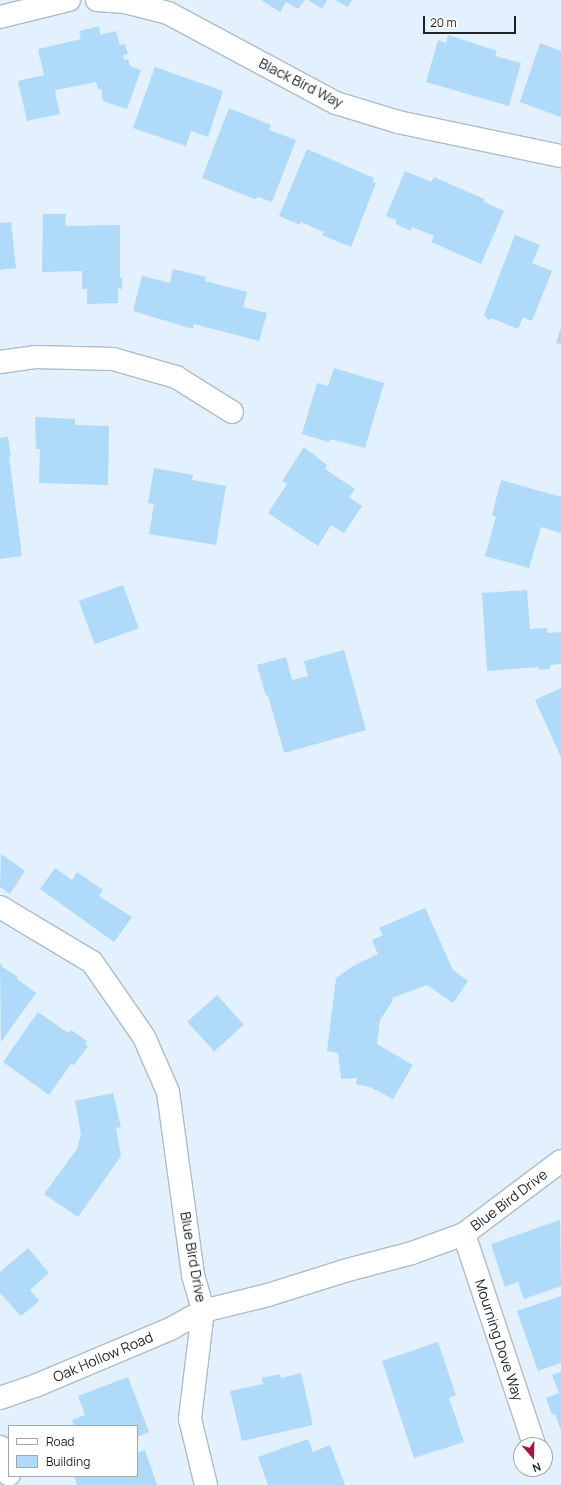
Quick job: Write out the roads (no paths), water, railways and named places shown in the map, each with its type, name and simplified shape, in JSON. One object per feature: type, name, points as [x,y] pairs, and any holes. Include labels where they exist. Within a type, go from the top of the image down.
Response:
[{"type":"street","points":[[0,17],[69,0]]},
{"type":"street","name":"Black Bird Way","points":[[97,0],[125,2],[168,13],[336,103],[398,122],[561,156]]},
{"type":"street","points":[[0,362],[35,357],[113,359],[176,377],[232,412]]},
{"type":"street","name":"Blue Bird Drive","points":[[0,908],[92,962],[144,1037],[168,1092],[193,1275],[203,1311],[268,1295],[344,1271],[412,1253],[464,1234],[561,1161]]},
{"type":"street","name":"Mourning Dove Way","points":[[464,1234],[531,1437]]},
{"type":"street","points":[[203,1311],[190,1419],[206,1485]]},
{"type":"street","name":"Oak Hollow Road","points":[[0,1398],[35,1386],[165,1331],[203,1311]]},
{"type":"street","points":[[0,1447],[8,1472]]}]
